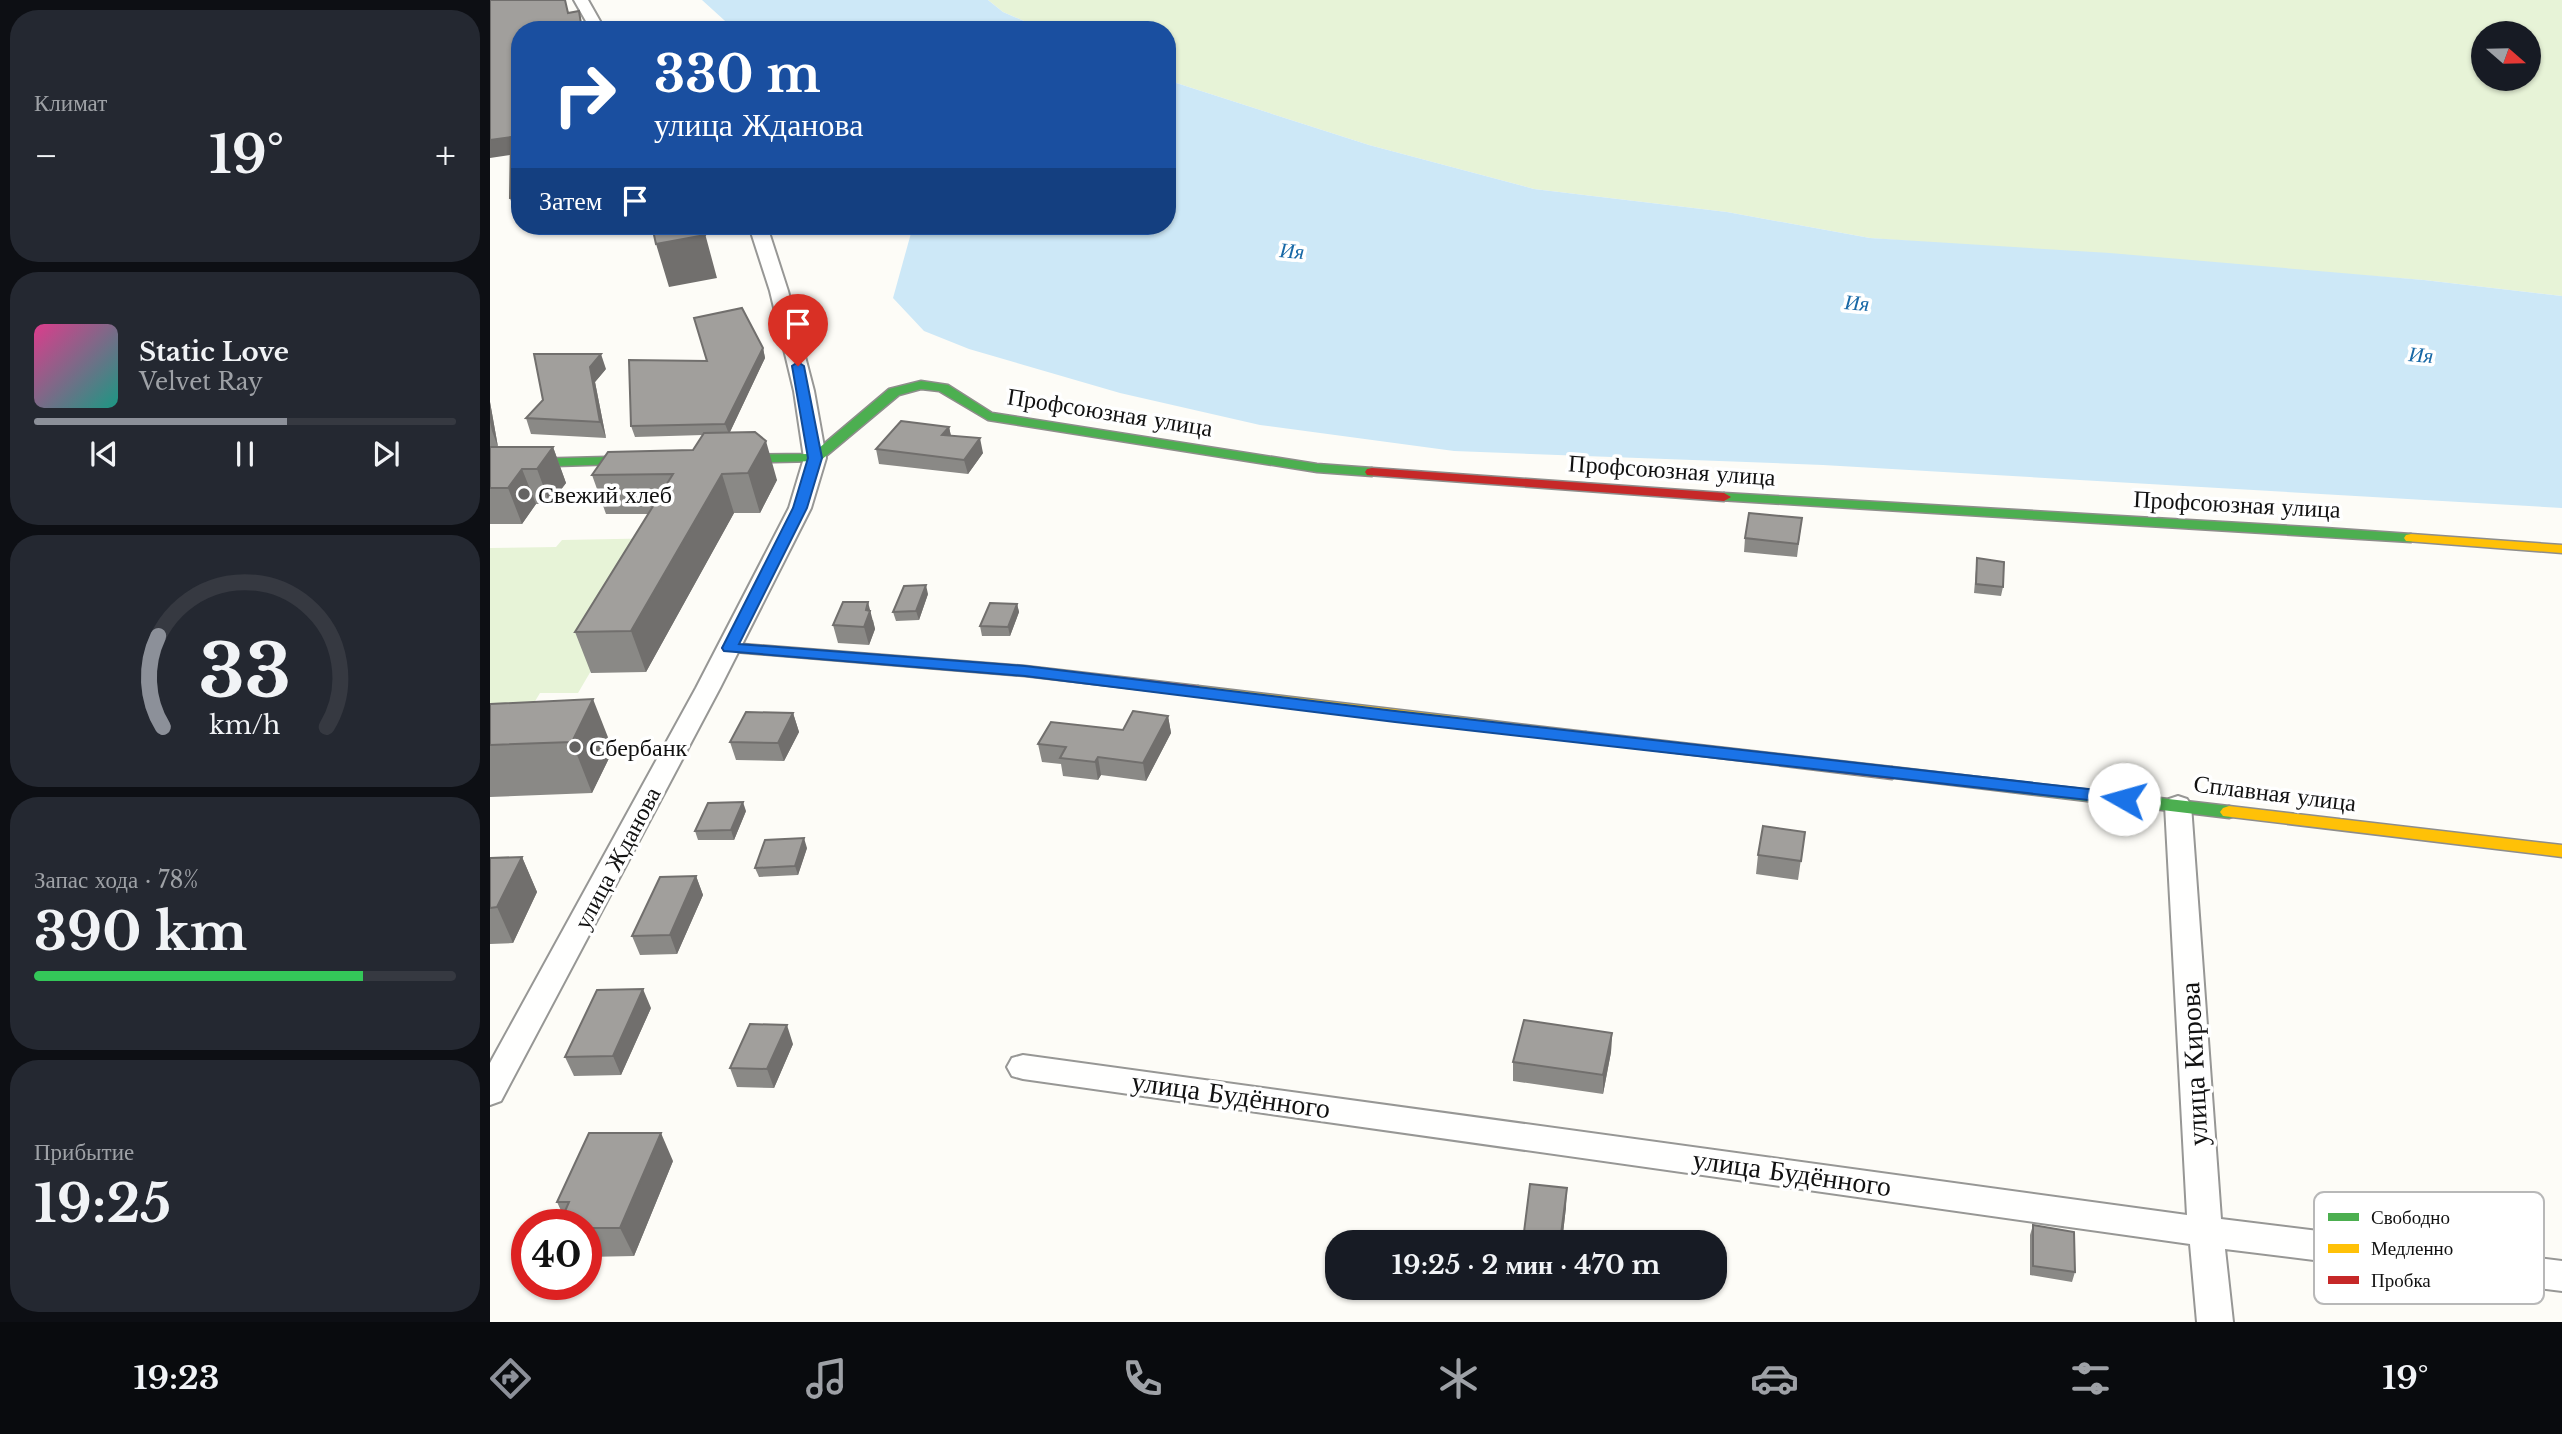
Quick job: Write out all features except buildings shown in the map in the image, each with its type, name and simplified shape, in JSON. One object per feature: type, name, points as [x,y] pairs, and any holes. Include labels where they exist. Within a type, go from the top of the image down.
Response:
[{"type":"street","points":[[581,0],[593,21]]},
{"type":"street","name":"улица Жданова","points":[[490,1093],[729,648],[800,508],[815,458],[801,378],[779,291],[761,235]]},
{"type":"street","name":"Профсоюзная улица","points":[[815,458],[894,392],[921,385],[943,388],[988,416],[1317,468],[1899,509],[2060,519],[2197,523],[2562,549]]},
{"type":"street","points":[[708,459],[815,458]]},
{"type":"street","points":[[490,464],[668,460]]},
{"type":"street","name":"Сплавная улица","points":[[729,648],[1025,671],[2562,851]]},
{"type":"street","name":"улица Кирова","points":[[2178,804],[2206,1230],[2215,1322]]},
{"type":"street","name":"улица Будённого","points":[[1023,1067],[2314,1244]]},
{"type":"street","name":"улица Будённого","points":[[2544,1274],[2562,1276]]},
{"type":"green space","points":[[988,0],[2562,0],[2562,296],[2424,280],[1870,238],[1727,212],[1534,189],[1369,145],[1176,83],[1176,21],[1024,21],[1003,12]]},
{"type":"green space","points":[[669,538],[578,693],[540,693],[523,721],[490,722],[490,548],[556,547],[562,540]]},
{"type":"water","points":[[702,0],[988,0],[1003,12],[1024,21],[725,21]]},
{"type":"water","name":"Ия","points":[[1176,83],[1369,145],[1534,189],[1727,212],[1870,238],[2110,253],[2424,280],[2562,296],[2562,508],[1823,465],[1454,451],[1260,425],[1120,393],[969,349],[924,331],[893,298],[910,235],[1176,235]]},
{"type":"traffic: fast","points":[[724,459],[815,458],[894,392],[921,385],[943,388],[988,416],[1317,468],[1372,472]]},
{"type":"traffic: fast","points":[[490,464],[647,460]]},
{"type":"traffic: fast","points":[[1724,497],[2411,538]]},
{"type":"traffic: fast","points":[[1892,773],[2229,812]]},
{"type":"traffic: slow","points":[[2411,538],[2562,549]]},
{"type":"traffic: slow","points":[[1198,691],[1586,737]]},
{"type":"traffic: slow","points":[[2229,812],[2562,851]]},
{"type":"traffic: jam","points":[[1372,472],[1724,497]]},
{"type":"traffic: jam","points":[[729,648],[1025,671],[1198,691]]},
{"type":"traffic: jam","points":[[1586,737],[1892,773]]},
{"type":"place","name":"Свежий хлеб","points":[[524,494]]},
{"type":"place","name":"Сбербанк","points":[[575,747]]},
{"type":"route","points":[[798,366],[815,458],[800,508],[729,648],[1025,671],[2124,799]]}]
